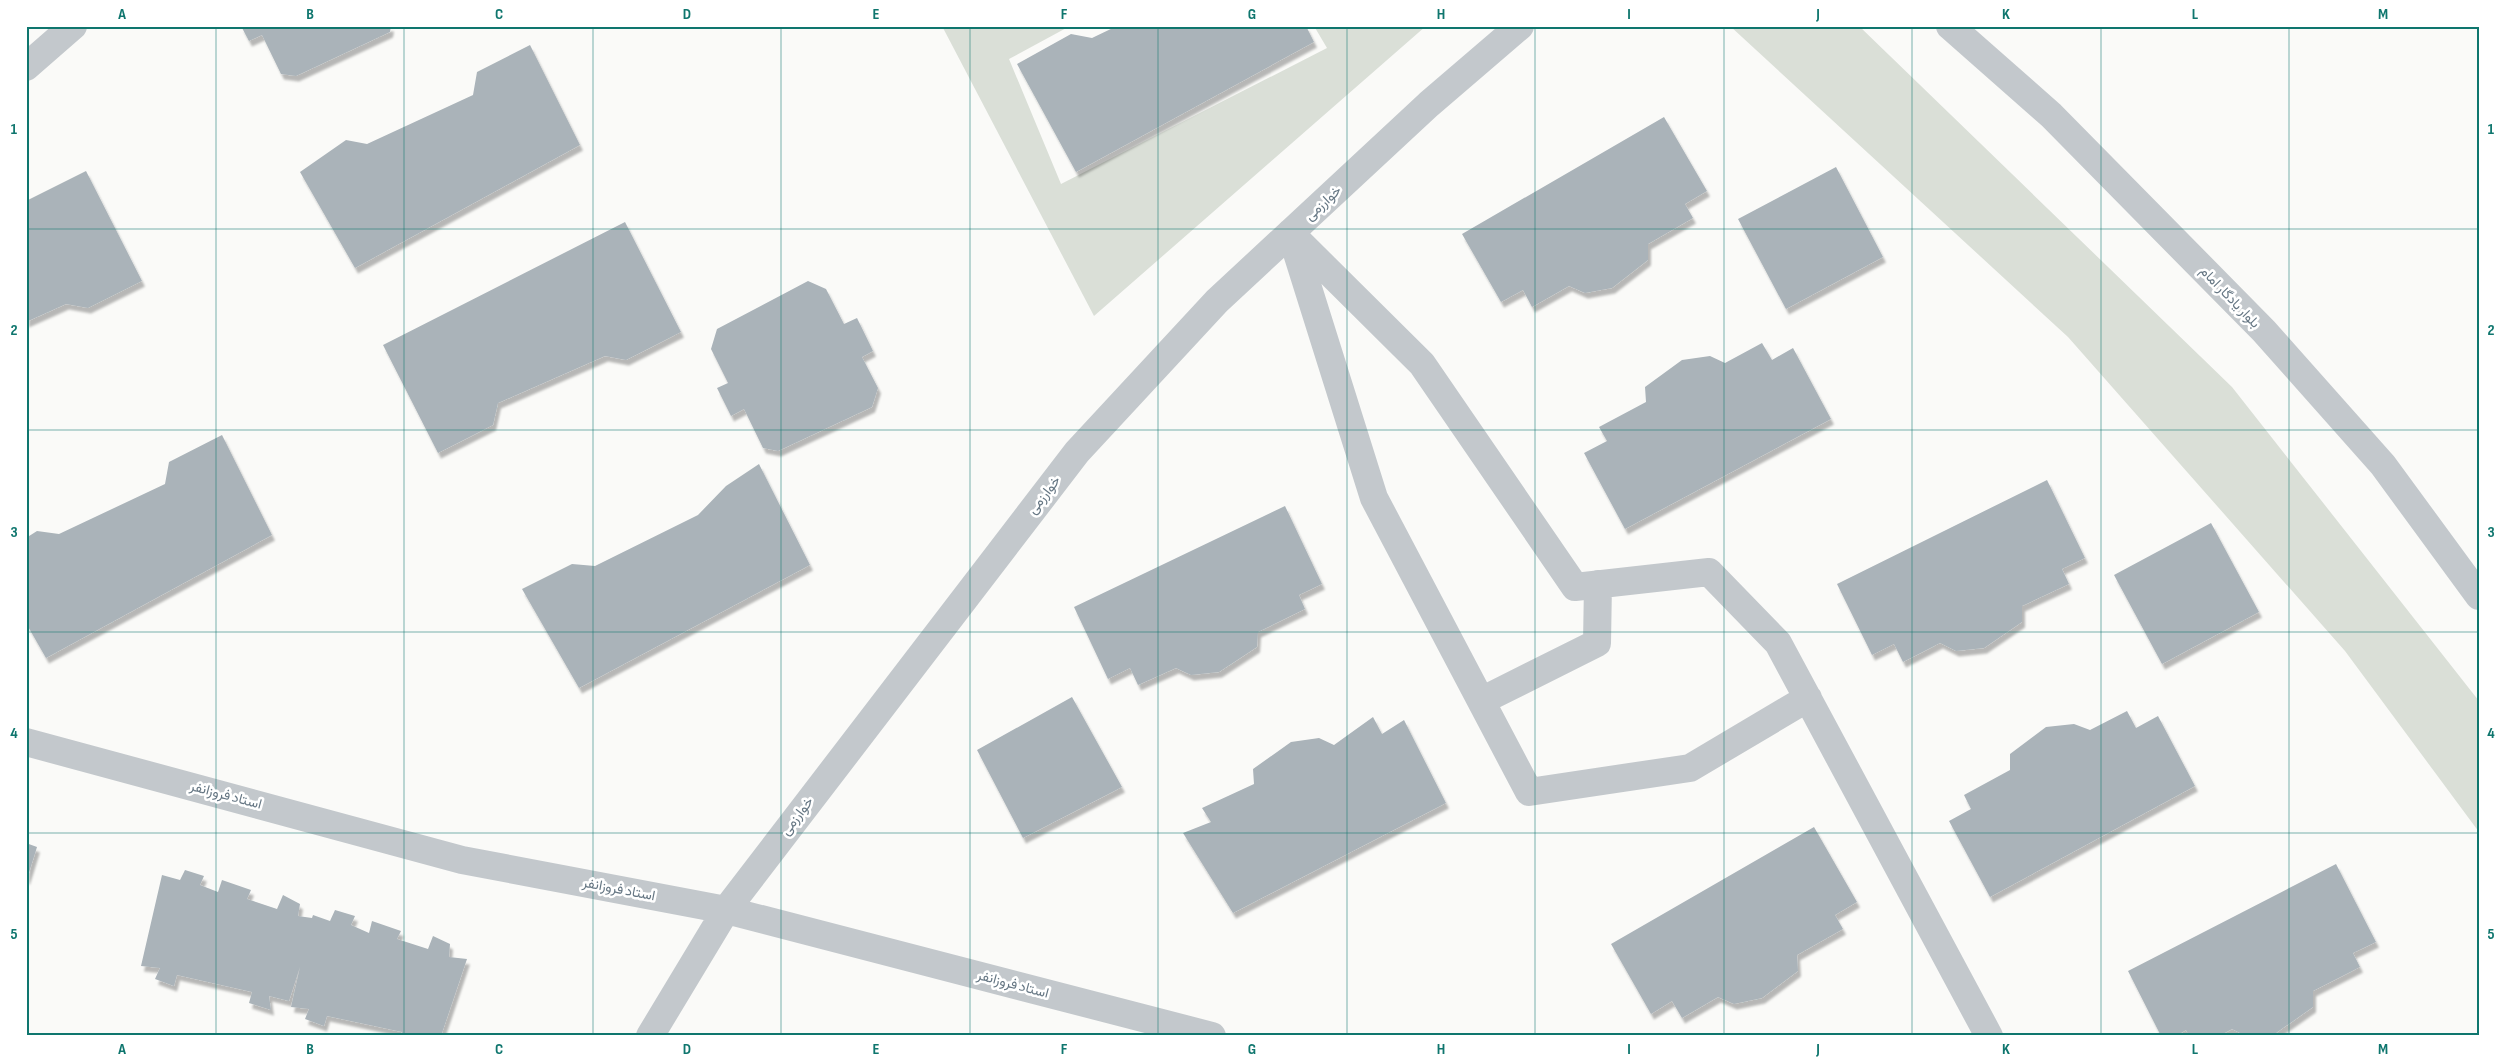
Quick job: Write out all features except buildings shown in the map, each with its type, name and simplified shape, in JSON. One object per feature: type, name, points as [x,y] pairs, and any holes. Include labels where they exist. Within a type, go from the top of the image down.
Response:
[{"type":"street","points":[[26,66],[73,26]]},
{"type":"street","name":"خوارزمی","points":[[650,1036],[726,910],[1076,452],[1216,301],[1429,104],[1520,26]]},
{"type":"street","name":"بلوار یادگار امام","points":[[1950,26],[2050,115],[2264,331],[2383,465],[2479,596]]},
{"type":"street","points":[[1290,233],[1422,364],[1575,587],[1709,572],[1778,643],[1989,1036]]},
{"type":"street","points":[[1290,233],[1374,498],[1529,792],[1690,768],[1808,698]]},
{"type":"street","points":[[1481,701],[1597,643],[1598,584]]},
{"type":"street","name":"استاد فروزانفر","points":[[26,742],[462,860],[726,910],[1212,1036]]},
{"type":"shaded area","points":[[942,26],[1070,26],[1009,59],[1061,184],[1327,48],[1314,26],[1426,26],[1094,316]]},
{"type":"shaded area","points":[[1730,26],[1859,26],[2232,387],[2479,701],[2479,832],[2345,651],[2068,337]]}]
